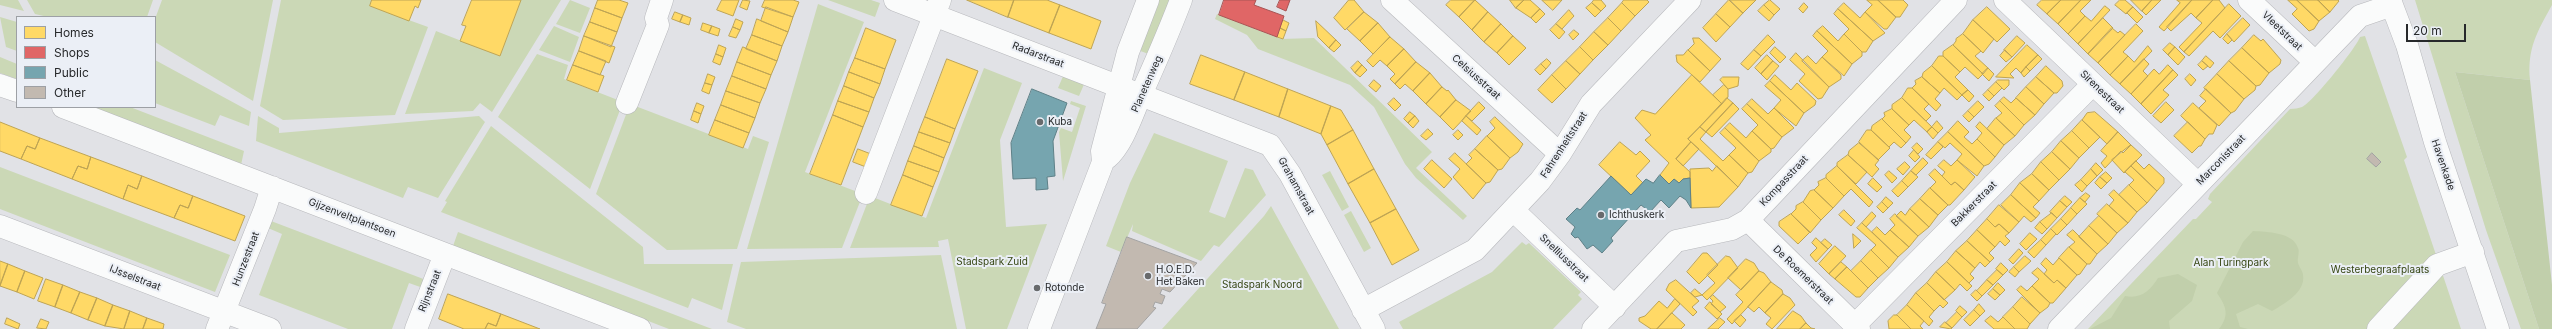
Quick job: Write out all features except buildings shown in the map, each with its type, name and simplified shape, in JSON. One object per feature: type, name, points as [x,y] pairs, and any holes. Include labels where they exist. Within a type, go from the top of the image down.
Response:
[{"type":"street","points":[[627,103],[658,25],[656,18],[662,0]]},
{"type":"street","name":"Radarstraat","points":[[895,0],[937,8],[1141,95]]},
{"type":"street","name":"Planetenweg","points":[[1103,162],[1102,151],[1128,52],[1148,0]]},
{"type":"street","name":"Planetenweg","points":[[1039,329],[1103,162],[1112,153],[1157,63],[1181,0]]},
{"type":"street","name":"Celsiusstraat","points":[[1392,0],[1560,154]]},
{"type":"street","name":"Fahrenheitstraat","points":[[1364,310],[1475,250],[1540,181],[1560,154],[1591,104],[1690,0]]},
{"type":"street","name":"Kompasstraat","points":[[1596,328],[1676,241],[1732,229],[1748,220],[1956,0]]},
{"type":"street","name":"Sirenestraat","points":[[2005,0],[2198,184]]},
{"type":"street","name":"Vleetstraat","points":[[2249,0],[2315,62]]},
{"type":"street","name":"Marconistraat","points":[[2059,329],[2360,16],[2391,2]]},
{"type":"street","name":"Havenkade","points":[[2391,2],[2407,45],[2435,142],[2498,329]]},
{"type":"street","points":[[866,193],[937,8]]},
{"type":"street","points":[[0,84],[16,91]]},
{"type":"street","name":"Bakkerstraat","points":[[1857,327],[2093,84]]},
{"type":"street","name":"Grahamstraat","points":[[1141,95],[1270,145],[1290,174],[1374,329]]},
{"type":"street","name":"Gijzenveltplantsoen","points":[[66,108],[640,329]]},
{"type":"street","name":"Hunzestraat","points":[[221,320],[266,208],[272,187]]},
{"type":"street","name":"Snelliusstraat","points":[[1513,210],[1614,307]]},
{"type":"street","name":"De Roemerstraat","points":[[1748,220],[1857,327]]},
{"type":"street","name":"IJsselstraat","points":[[0,226],[221,320],[270,329]]},
{"type":"street","points":[[2378,329],[2437,265],[2473,252]]},
{"type":"street","name":"Rijnstraat","points":[[416,329],[445,254]]},
{"type":"green space","points":[[0,0],[18,0],[24,11],[0,5]]},
{"type":"green space","points":[[27,0],[153,0],[147,16],[44,16],[35,14]]},
{"type":"green space","points":[[162,0],[273,0],[253,101],[156,43],[156,16]]},
{"type":"green space","points":[[281,0],[372,0],[370,6],[428,27],[395,115],[283,120],[260,106]]},
{"type":"green space","points":[[521,0],[561,0],[492,112],[480,103],[473,111],[405,114],[436,31],[500,56]]},
{"type":"green space","points":[[570,0],[590,8],[580,33],[556,24]]},
{"type":"green space","points":[[828,0],[871,0],[880,3],[875,17]]},
{"type":"green space","points":[[1153,0],[1176,0],[1154,56],[1135,49]]},
{"type":"green space","points":[[2415,0],[2552,0],[2552,5],[2534,41],[2530,59],[2530,80],[2455,72],[2539,329],[2521,329],[2486,230]]},
{"type":"green space","points":[[818,4],[864,22],[805,172],[863,194],[842,248],[747,249]]},
{"type":"green space","points":[[1217,14],[1281,39],[1314,38],[1432,152],[1416,168],[1467,216],[1463,220],[1416,178],[1405,164],[1374,107],[1350,85],[1258,49],[1247,35],[1215,19]]},
{"type":"green space","points":[[0,17],[16,22],[16,51],[6,47]]},
{"type":"green space","points":[[554,26],[579,37],[570,62],[539,50]]},
{"type":"green space","name":"Alan Turingpark","points":[[2365,36],[2407,157],[2404,160],[2461,329],[2088,329],[2193,219],[2196,219],[2212,202],[2208,199],[2210,194],[2290,109],[2302,107],[2315,96],[2343,63],[2360,37]]},
{"type":"green space","points":[[537,54],[568,65],[564,79],[623,102],[590,189],[498,117]]},
{"type":"green space","points":[[0,57],[16,64],[16,79],[0,73]]},
{"type":"green space","points":[[156,61],[251,112],[249,126],[220,115],[215,126],[156,103]]},
{"type":"green space","name":"Stadspark Zuid","points":[[984,68],[1022,83],[1000,140],[1006,227],[1047,224],[1007,329],[966,329],[948,239],[938,241],[939,247],[850,248],[870,196],[926,218]]},
{"type":"green space","points":[[2455,72],[2530,80],[2552,285],[2552,329],[2539,329]]},
{"type":"green space","points":[[1064,74],[1085,82],[1079,96],[1058,88]]},
{"type":"green space","points":[[1071,101],[1086,106],[1063,181],[1059,132],[1061,128],[1072,132],[1080,108],[1070,104]]},
{"type":"green space","points":[[630,104],[748,149],[753,136],[769,142],[737,249],[667,250],[596,194]]},
{"type":"green space","points":[[93,108],[133,108],[244,151],[241,165]]},
{"type":"green space","points":[[258,116],[279,128],[279,133],[479,116],[485,122],[438,198],[408,187],[403,198],[256,141]]},
{"type":"green space","points":[[491,126],[643,247],[644,264],[733,264],[722,310],[692,298],[688,308],[441,212],[447,202],[445,201]]},
{"type":"green space","points":[[1154,133],[1228,161],[1209,212],[1225,218],[1245,168],[1253,170],[1266,195],[1219,247],[1214,245],[1201,261],[1132,231],[1133,224],[1121,252],[1106,246],[1130,183]]},
{"type":"green space","points":[[0,167],[230,255],[215,292],[0,209]]},
{"type":"green space","points":[[1330,171],[1349,207],[1342,211],[1322,175]]},
{"type":"green space","name":"Stadspark Noord","points":[[1271,206],[1339,329],[1162,329],[1264,216]]},
{"type":"green space","points":[[1351,211],[1371,248],[1364,252],[1344,215]]},
{"type":"green space","points":[[271,221],[426,280],[423,288],[409,283],[392,329],[348,329],[259,295],[282,234],[268,228]]},
{"type":"green space","points":[[2253,231],[2279,234],[2291,239],[2295,243],[2299,250],[2298,263],[2303,274],[2301,287],[2293,297],[2272,311],[2258,304],[2236,314],[2240,327],[2248,329],[2219,329],[2225,319],[2226,311],[2223,302],[2217,293],[2243,242]]},
{"type":"green space","points":[[458,232],[712,329],[669,329],[453,246]]},
{"type":"green space","points":[[1522,242],[1526,245],[1529,243],[1581,292],[1578,295],[1582,299],[1553,329],[1403,329],[1399,322],[1492,272]]},
{"type":"green space","name":"Stadspark Zuid","points":[[941,255],[957,329],[746,329],[727,322],[741,262]]},
{"type":"green space","points":[[2178,274],[2197,285],[2192,301],[2169,321],[2170,329],[2090,329],[2111,318],[2125,296],[2131,297],[2140,295],[2152,287],[2158,278]]},
{"type":"place","name":"Kuba","points":[[1040,122]]},
{"type":"place","name":"Ichthuskerk","points":[[1601,215]]},
{"type":"place","name":"H.O.E.D. Het Baken","points":[[1148,276]]},
{"type":"place","name":"Rotonde","points":[[1037,288]]},
{"type":"park label","name":"Westerbegraafplaats","points":[[2380,270]]}]
